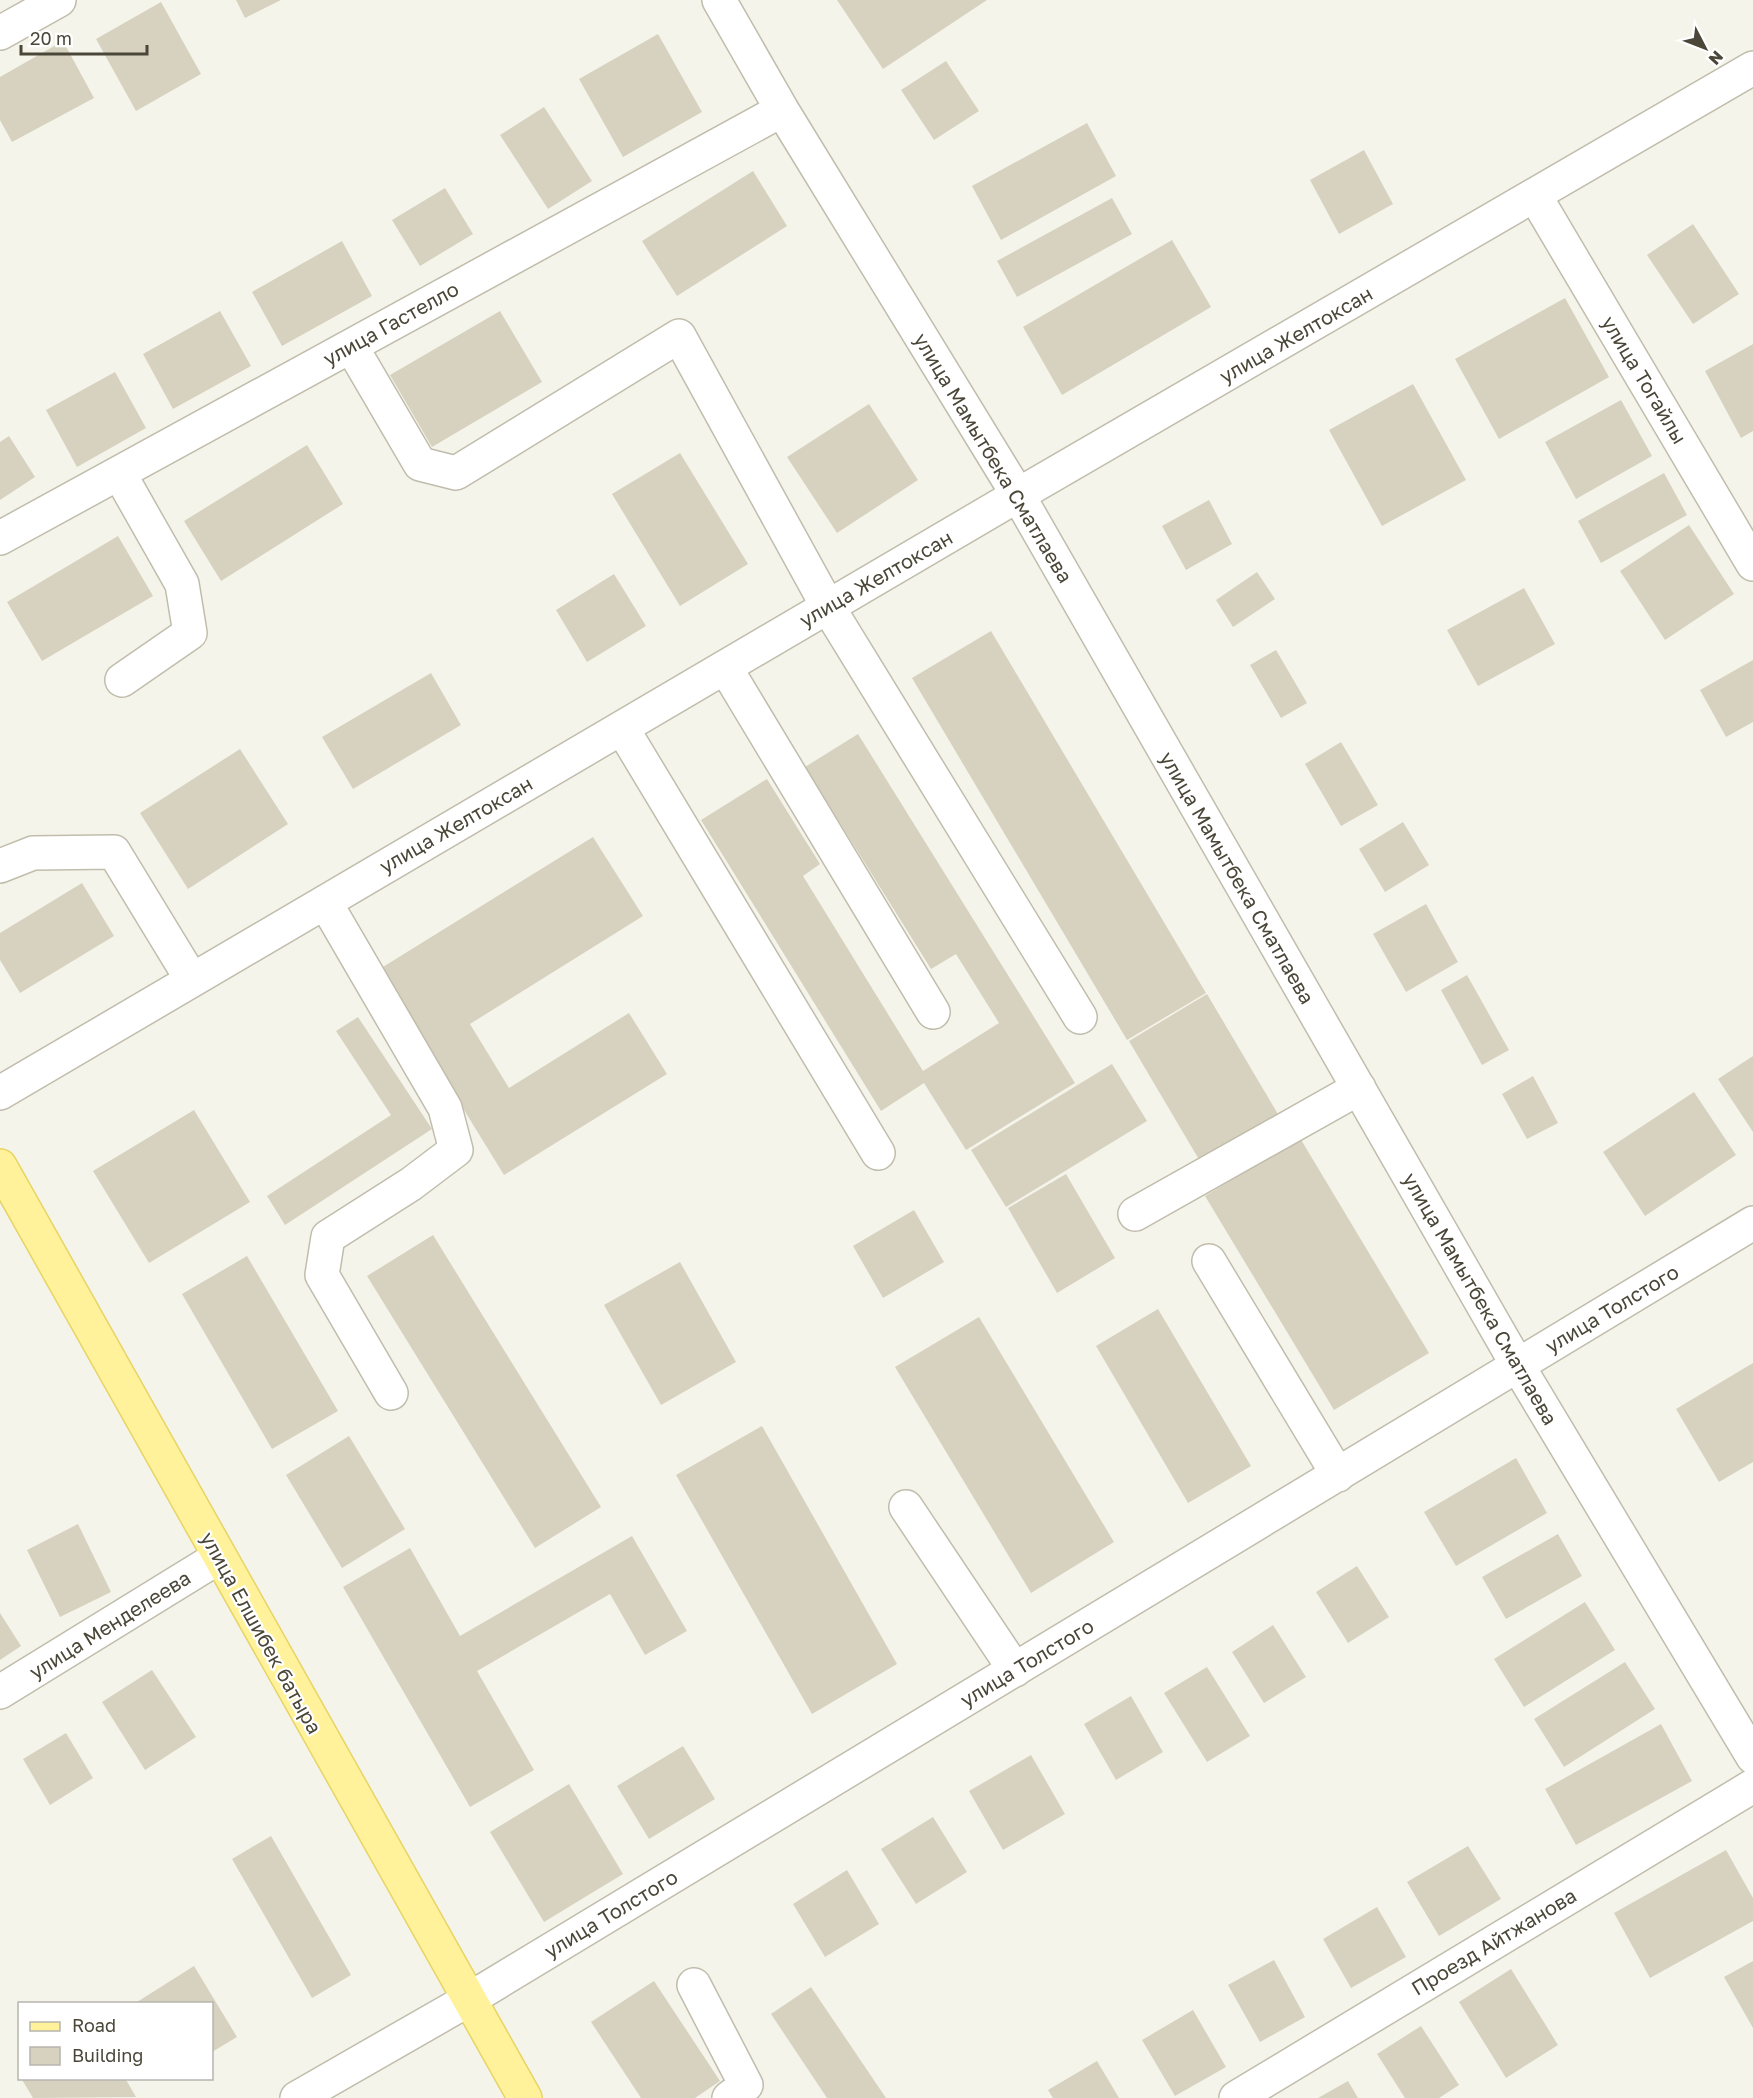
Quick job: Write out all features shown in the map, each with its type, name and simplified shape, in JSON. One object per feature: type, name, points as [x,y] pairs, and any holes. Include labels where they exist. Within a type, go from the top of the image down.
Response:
[{"type":"main road","name":"улица Елшибек батыра","points":[[0,1166],[525,2098]]},
{"type":"street","points":[[0,33],[59,0]]},
{"type":"street","name":"улица Мамытбека Сматлаева","points":[[719,0],[782,110],[1018,495],[1518,1366],[1753,1757]]},
{"type":"street","name":"улица Желтоксан","points":[[0,1093],[1018,495],[1753,68]]},
{"type":"street","name":"улица Гастелло","points":[[0,538],[782,110]]},
{"type":"street","name":"улица Тогайлы","points":[[1535,196],[1753,564]]},
{"type":"street","points":[[351,346],[420,464],[456,473],[679,336],[828,607],[1080,1017]]},
{"type":"street","points":[[119,473],[182,584],[190,633],[122,680]]},
{"type":"street","points":[[725,667],[933,1012]]},
{"type":"street","points":[[622,728],[878,1153]]},
{"type":"street","points":[[0,866],[33,853],[114,852],[192,980]]},
{"type":"street","points":[[325,902],[383,1006],[445,1108],[456,1150],[411,1184],[328,1237],[321,1275],[392,1393]]},
{"type":"street","points":[[1135,1214],[1359,1088]]},
{"type":"street","name":"улица Толстого","points":[[297,2098],[468,2000],[1753,1222]]},
{"type":"street","points":[[1209,1261],[1338,1475]]},
{"type":"street","points":[[906,1507],[1015,1670]]},
{"type":"street","name":"улица Менделеева","points":[[0,1692],[219,1557]]},
{"type":"street","name":"Проезд Айтжанова","points":[[1236,2098],[1753,1786]]},
{"type":"street","points":[[694,1985],[746,2085],[729,2098]]},
{"type":"building","points":[[236,0],[281,0],[245,18]]},
{"type":"building","points":[[837,0],[987,0],[883,69]]},
{"type":"building","points":[[161,2],[201,74],[136,111],[96,39]]},
{"type":"building","points":[[658,34],[702,112],[623,157],[579,79]]},
{"type":"building","points":[[63,41],[94,98],[12,142],[0,120],[0,77]]},
{"type":"building","points":[[946,61],[979,111],[934,140],[901,90]]},
{"type":"building","points":[[544,107],[592,181],[548,209],[500,135]]},
{"type":"building","points":[[1087,123],[1116,176],[1001,240],[972,186]]},
{"type":"building","points":[[1364,150],[1393,204],[1339,234],[1310,180]]},
{"type":"building","points":[[753,171],[787,226],[677,296],[642,241]]},
{"type":"building","points":[[445,188],[473,234],[420,266],[392,220]]},
{"type":"building","points":[[1112,198],[1132,234],[1017,297],[997,261]]},
{"type":"building","points":[[1693,224],[1739,294],[1693,324],[1647,255]]},
{"type":"building","points":[[1172,240],[1211,307],[1062,395],[1023,327]]},
{"type":"building","points":[[342,241],[372,296],[282,346],[252,292]]},
{"type":"building","points":[[1565,298],[1609,377],[1499,439],[1455,359]]},
{"type":"building","points":[[220,311],[251,366],[173,409],[143,354]]},
{"type":"building","points":[[500,311],[542,382],[432,447],[390,375]]},
{"type":"building","points":[[1753,344],[1753,431],[1741,438],[1705,371]]},
{"type":"building","points":[[115,372],[146,428],[77,467],[46,410]]},
{"type":"building","points":[[1413,384],[1466,480],[1382,526],[1329,430]]},
{"type":"building","points":[[1621,400],[1652,456],[1576,499],[1545,442]]},
{"type":"building","points":[[869,404],[918,480],[837,533],[787,457]]},
{"type":"building","points":[[9,436],[35,477],[0,500],[0,442]]},
{"type":"building","points":[[307,445],[343,504],[221,581],[184,521]]},
{"type":"building","points":[[680,453],[748,564],[680,606],[612,494]]},
{"type":"building","points":[[1664,473],[1687,515],[1601,563],[1578,521]]},
{"type":"building","points":[[1209,500],[1232,544],[1186,570],[1162,526]]},
{"type":"building","points":[[1689,525],[1734,594],[1665,640],[1620,571]]},
{"type":"building","points":[[118,536],[153,596],[42,661],[7,602]]},
{"type":"building","points":[[1257,572],[1275,599],[1233,627],[1216,600]]},
{"type":"building","points":[[614,574],[646,626],[587,662],[556,610]]},
{"type":"building","points":[[1524,588],[1555,644],[1478,686],[1447,630]]},
{"type":"building","points":[[991,631],[1206,993],[1127,1040],[912,678]]},
{"type":"building","points":[[1276,650],[1307,703],[1281,718],[1250,665]]},
{"type":"building","points":[[1753,660],[1753,722],[1726,737],[1700,690]]},
{"type":"building","points":[[431,673],[461,725],[353,789],[322,737]]},
{"type":"building","points":[[858,734],[1075,1083],[966,1150],[924,1083],[881,1111],[701,820],[767,779],[820,864],[803,876],[923,1071],[999,1023],[956,954],[931,969],[805,767]]},
{"type":"building","points":[[1341,742],[1378,805],[1341,826],[1305,764]]},
{"type":"building","points":[[240,749],[288,824],[188,889],[140,813]]},
{"type":"building","points":[[1403,822],[1429,865],[1385,892],[1359,849]]},
{"type":"building","points":[[593,837],[643,916],[470,1024],[509,1088],[629,1013],[667,1074],[504,1175],[378,970]]},
{"type":"building","points":[[82,883],[114,936],[20,993],[0,960],[0,933]]},
{"type":"building","points":[[1426,904],[1458,962],[1406,992],[1373,934]]},
{"type":"building","points":[[1467,975],[1509,1050],[1482,1065],[1441,990]]},
{"type":"building","points":[[1207,994],[1282,1121],[1204,1168],[1129,1041]]},
{"type":"building","points":[[358,1017],[432,1129],[285,1225],[267,1196],[391,1115],[336,1031]]},
{"type":"building","points":[[1753,1056],[1753,1132],[1718,1079]]},
{"type":"building","points":[[1112,1064],[1147,1121],[1006,1207],[971,1150]]},
{"type":"building","points":[[1533,1076],[1558,1123],[1527,1139],[1502,1094]]},
{"type":"building","points":[[1694,1092],[1736,1155],[1645,1216],[1603,1152]]},
{"type":"building","points":[[194,1110],[250,1202],[149,1263],[93,1171]]},
{"type":"building","points":[[1300,1138],[1429,1353],[1334,1410],[1205,1196]]},
{"type":"building","points":[[1066,1174],[1115,1258],[1057,1293],[1008,1208]]},
{"type":"building","points":[[914,1210],[944,1262],[883,1298],[853,1246]]},
{"type":"building","points":[[433,1235],[601,1507],[535,1548],[367,1276]]},
{"type":"building","points":[[247,1256],[338,1411],[272,1449],[182,1294]]},
{"type":"building","points":[[680,1262],[736,1362],[661,1405],[604,1305]]},
{"type":"building","points":[[1158,1309],[1251,1466],[1188,1503],[1096,1346]]},
{"type":"building","points":[[979,1317],[1114,1542],[1031,1593],[895,1367]]},
{"type":"building","points":[[1753,1363],[1753,1462],[1719,1482],[1676,1409]]},
{"type":"building","points":[[762,1426],[897,1664],[812,1714],[676,1475]]},
{"type":"building","points":[[349,1436],[405,1529],[342,1568],[286,1475]]},
{"type":"building","points":[[1516,1458],[1547,1513],[1456,1566],[1424,1512]]},
{"type":"building","points":[[78,1524],[111,1592],[60,1617],[27,1550]]},
{"type":"building","points":[[1558,1534],[1582,1576],[1506,1619],[1482,1577]]},
{"type":"building","points":[[632,1536],[687,1631],[645,1655],[610,1594],[477,1671],[534,1770],[470,1807],[343,1587],[410,1548],[460,1636]]},
{"type":"building","points":[[1357,1566],[1389,1617],[1348,1643],[1316,1592]]},
{"type":"building","points":[[1585,1602],[1615,1650],[1524,1707],[1494,1659]]},
{"type":"building","points":[[0,1613],[21,1646],[0,1660]]},
{"type":"building","points":[[1273,1625],[1306,1677],[1264,1703],[1232,1652]]},
{"type":"building","points":[[1625,1662],[1655,1709],[1564,1767],[1534,1719]]},
{"type":"building","points":[[1207,1667],[1250,1736],[1207,1762],[1164,1693]]},
{"type":"building","points":[[152,1670],[196,1737],[145,1770],[102,1702]]},
{"type":"building","points":[[1131,1696],[1163,1752],[1116,1780],[1084,1724]]},
{"type":"building","points":[[1661,1724],[1692,1781],[1576,1845],[1545,1789]]},
{"type":"building","points":[[66,1733],[93,1778],[50,1805],[23,1759]]},
{"type":"building","points":[[683,1746],[715,1799],[649,1839],[617,1786]]},
{"type":"building","points":[[1031,1755],[1065,1814],[1003,1850],[969,1791]]},
{"type":"building","points":[[569,1784],[623,1874],[544,1922],[490,1832]]},
{"type":"building","points":[[933,1817],[967,1872],[916,1904],[881,1849]]},
{"type":"building","points":[[271,1836],[351,1975],[312,1998],[232,1859]]},
{"type":"building","points":[[1468,1846],[1501,1899],[1439,1936],[1407,1882]]},
{"type":"building","points":[[1726,1850],[1753,1898],[1753,1921],[1650,1978],[1614,1913]]},
{"type":"building","points":[[847,1870],[879,1924],[825,1957],[793,1904]]},
{"type":"building","points":[[1377,1907],[1406,1957],[1351,1988],[1323,1939]]},
{"type":"building","points":[[1274,1960],[1305,2017],[1260,2042],[1228,1985]]},
{"type":"building","points":[[1753,1961],[1753,2028],[1724,1977]]},
{"type":"building","points":[[194,1966],[237,2037],[213,2051],[213,2002],[137,2002]]},
{"type":"building","points":[[1511,1969],[1558,2045],[1506,2078],[1459,2002]]},
{"type":"building","points":[[654,1981],[720,2081],[695,2098],[641,2098],[591,2022]]},
{"type":"building","points":[[811,1987],[886,2098],[827,2098],[771,2014]]},
{"type":"building","points":[[1193,2010],[1226,2067],[1175,2096],[1142,2040]]},
{"type":"building","points":[[1421,2026],[1459,2085],[1439,2098],[1405,2098],[1377,2054]]},
{"type":"building","points":[[1097,2061],[1119,2098],[1053,2098],[1048,2090]]},
{"type":"building","points":[[22,2080],[126,2080],[136,2097],[33,2098]]},
{"type":"building","points":[[1348,2081],[1358,2098],[1318,2098]]}]
